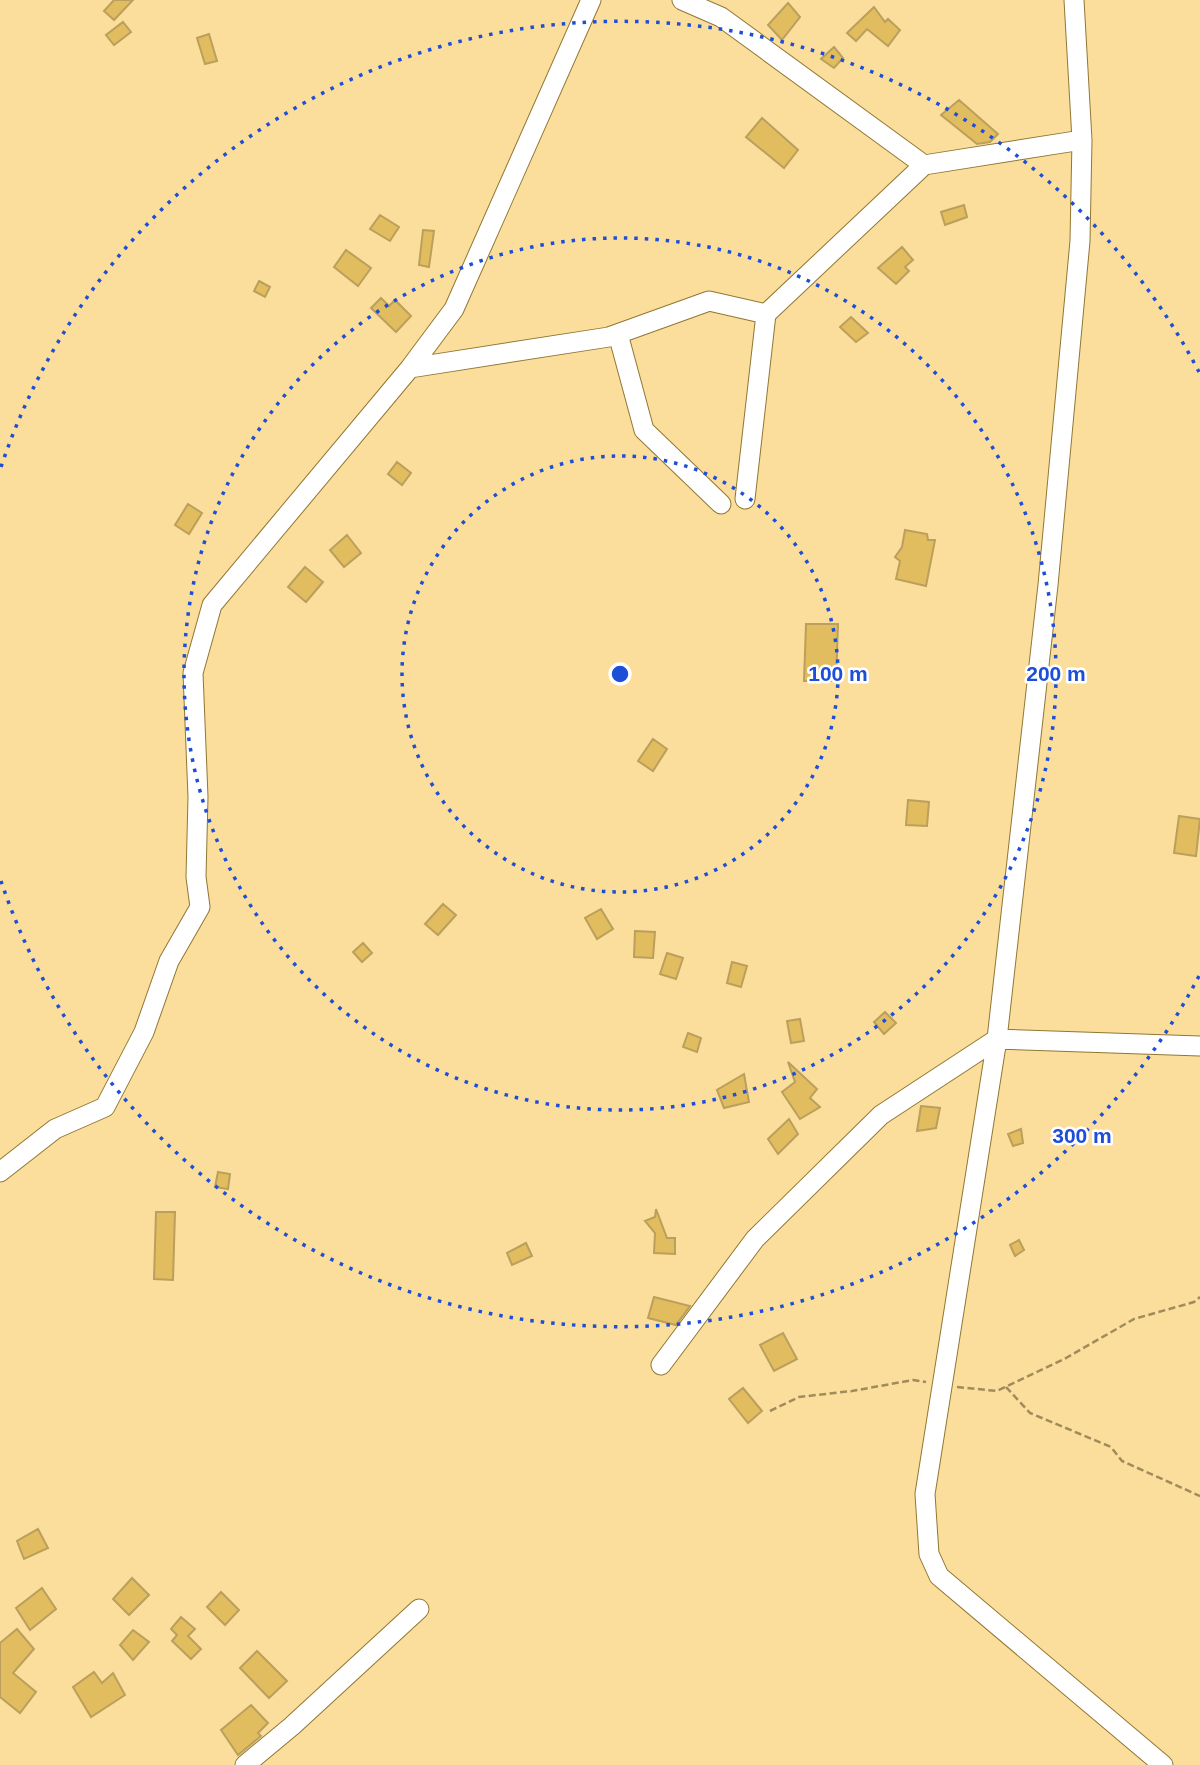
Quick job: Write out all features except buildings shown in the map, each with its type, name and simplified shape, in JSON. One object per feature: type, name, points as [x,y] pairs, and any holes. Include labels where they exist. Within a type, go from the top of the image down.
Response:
[{"type":"street","points":[[0,1172],[55,1129],[105,1107],[144,1032],[169,961],[200,906],[197,877],[198,797],[193,673],[212,605],[410,368],[454,309],[591,0]]},
{"type":"street","points":[[682,0],[721,17],[923,165]]},
{"type":"street","points":[[1074,0],[1082,139],[1080,241],[1066,401],[997,1039],[925,1494],[929,1554],[939,1576],[1163,1765]]},
{"type":"street","points":[[745,499],[766,314],[923,165],[1082,139]]},
{"type":"street","points":[[410,368],[618,334],[709,300],[766,314]]},
{"type":"street","points":[[618,334],[644,430],[721,504]]},
{"type":"street","points":[[661,1365],[755,1239],[881,1115],[997,1039],[1200,1046]]},
{"type":"street","points":[[245,1765],[292,1726],[419,1609]]},
{"type":"path","points":[[770,1411],[799,1397],[913,1380],[997,1391],[1066,1359],[1134,1319],[1194,1302],[1200,1297]]},
{"type":"path","points":[[1006,1387],[1030,1413],[1111,1447],[1122,1461],[1200,1496]]}]
